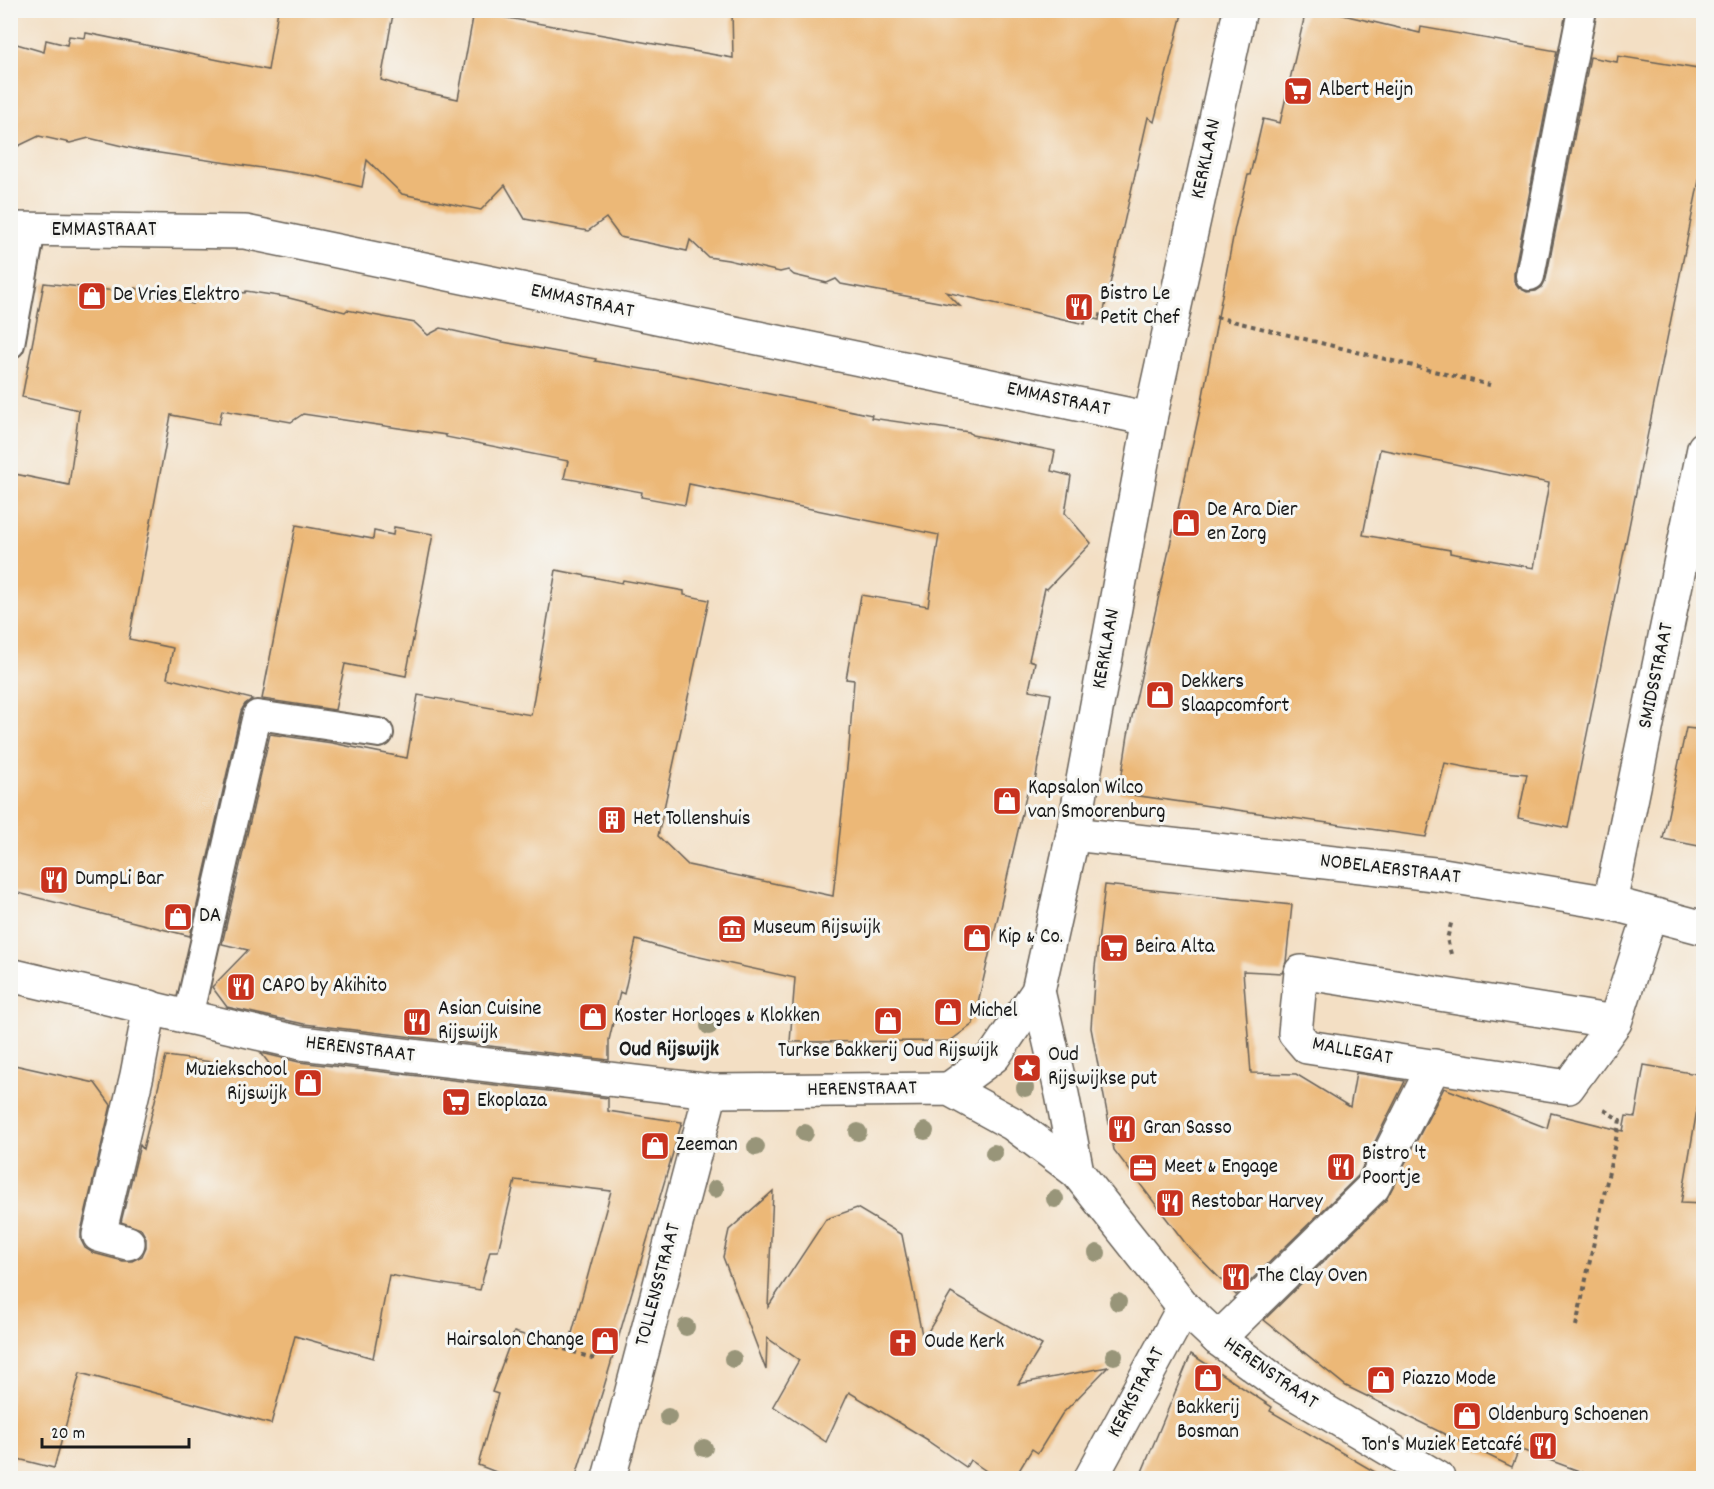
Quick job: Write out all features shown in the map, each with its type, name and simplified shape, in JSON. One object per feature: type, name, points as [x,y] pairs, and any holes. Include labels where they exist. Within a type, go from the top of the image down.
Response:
[{"type":"street","name":"KERKLAAN","points":[[949,1089],[994,1056],[1038,991],[1073,834],[1150,419],[1240,10]]},
{"type":"street","name":"EMMASTRAAT","points":[[21,229],[245,232],[1150,419]]},
{"type":"street","name":"SMIDSSTRAAT","points":[[1610,903],[1704,448]]},
{"type":"street","name":"NOBELAERSTRAAT","points":[[1073,834],[1443,875],[1610,903],[1704,928]]},
{"type":"street","points":[[1568,1087],[1615,1022],[1650,915]]},
{"type":"street","name":"MALLEGAT","points":[[1568,1087],[1307,1047],[1295,1034],[1301,972],[1615,1022]]},
{"type":"street","name":"HERENSTRAAT","points":[[10,975],[301,1043],[711,1091],[949,1089],[1013,1124],[1077,1172],[1184,1307],[1218,1339],[1279,1384],[1438,1479]]},
{"type":"street","name":"KERKLAAN","points":[[1038,991],[1077,1172]]},
{"type":"street","points":[[128,1243],[99,1235],[137,1075],[150,1007]]},
{"type":"street","points":[[1218,1339],[1374,1187],[1434,1066]]},
{"type":"street","name":"TOLLENSSTRAAT","points":[[609,1479],[711,1091]]},
{"type":"street","name":"KERKSTRAAT","points":[[1091,1479],[1184,1307]]},
{"type":"lane","points":[[1530,276],[1582,10]]},
{"type":"lane","points":[[10,344],[21,229]]},
{"type":"lane","points":[[188,1017],[257,715],[379,734]]},
{"type":"path","points":[[1174,307],[1490,385]]},
{"type":"path","points":[[1447,939],[1451,927]]},
{"type":"path","points":[[1568,1087],[1620,1120],[1576,1326]]},
{"type":"path","points":[[530,1338],[636,1373]]},
{"type":"building","points":[[278,10],[372,10],[393,14],[381,80],[458,99],[474,12],[733,58],[732,10],[1183,10],[1154,122],[1148,117],[1103,315],[1100,314],[1099,320],[1086,317],[1085,324],[946,292],[960,306],[841,284],[836,279],[827,283],[794,275],[788,270],[780,272],[708,257],[690,240],[687,251],[620,237],[606,218],[588,231],[525,219],[505,185],[481,210],[402,194],[367,160],[362,187],[316,176],[139,150],[89,138],[70,143],[39,136],[10,150],[10,42],[44,52],[46,40],[67,45],[69,36],[85,38],[86,33],[268,70]]},
{"type":"building","points":[[1306,10],[1322,10],[1420,33],[1421,27],[1557,51],[1514,273],[1514,281],[1519,288],[1527,292],[1536,291],[1542,287],[1546,279],[1590,57],[1617,62],[1618,56],[1704,70],[1704,156],[1568,828],[1518,818],[1527,774],[1480,770],[1445,763],[1426,837],[1119,793],[1128,735],[1202,401],[1235,227],[1263,119],[1280,123]],"holes":[[[1380,449],[1549,483],[1534,568],[1363,535]]]},
{"type":"building","points":[[44,283],[134,293],[135,288],[193,304],[194,298],[203,300],[206,287],[285,297],[345,312],[347,310],[415,323],[428,335],[441,328],[596,359],[595,361],[678,375],[872,415],[871,418],[969,432],[972,435],[1055,451],[1051,471],[1071,476],[1065,513],[1091,543],[1047,589],[1045,588],[1029,660],[1035,662],[1029,690],[1051,694],[1033,793],[1027,792],[973,1024],[950,1041],[790,1042],[795,978],[677,952],[636,940],[624,994],[620,992],[609,1040],[609,1060],[304,1024],[227,1007],[212,987],[248,950],[222,944],[270,734],[332,743],[407,758],[418,695],[531,715],[556,570],[622,583],[623,580],[684,591],[684,595],[709,600],[658,836],[688,865],[833,896],[854,680],[846,679],[861,595],[928,606],[939,535],[689,484],[685,505],[641,497],[642,492],[564,478],[568,461],[446,437],[446,435],[303,414],[291,422],[222,410],[219,424],[171,415],[129,639],[173,648],[167,678],[252,699],[241,711],[190,936],[10,891],[10,473],[69,485],[79,410],[22,397]]},
{"type":"building","points":[[296,525],[373,539],[374,531],[393,535],[394,527],[433,534],[406,676],[345,664],[335,710],[262,699]]},
{"type":"building","points":[[1686,728],[1704,730],[1704,847],[1663,839]]},
{"type":"building","points":[[1105,885],[1292,905],[1286,962],[1282,973],[1243,971],[1251,1073],[1296,1074],[1350,1107],[1356,1073],[1405,1081],[1358,1176],[1236,1295],[1186,1244],[1114,1150],[1091,1028],[1095,967]]},
{"type":"building","points":[[261,1053],[299,1062],[608,1098],[608,1111],[682,1122],[575,1479],[514,1479],[478,1465],[498,1394],[492,1392],[514,1332],[568,1348],[611,1191],[515,1180],[498,1251],[490,1251],[480,1290],[389,1275],[373,1358],[295,1336],[271,1424],[80,1373],[54,1468],[10,1457],[10,1064],[95,1083],[111,1105],[81,1231],[81,1240],[85,1248],[93,1253],[123,1261],[132,1261],[142,1256],[146,1247],[146,1238],[141,1229],[121,1222],[140,1145],[143,1149],[166,1056],[274,1070]]},
{"type":"building","points":[[1644,1065],[1703,1075],[1681,1203],[1704,1204],[1704,1479],[1601,1479],[1519,1449],[1512,1467],[1346,1386],[1264,1320],[1386,1200],[1444,1088],[1547,1128],[1551,1113],[1623,1131],[1626,1116],[1635,1117]]},
{"type":"building","name":"Oude Kerk","points":[[773,1191],[768,1307],[826,1219],[857,1208],[902,1235],[923,1340],[951,1293],[1042,1345],[1018,1384],[1108,1367],[1062,1414],[1038,1453],[1032,1449],[1014,1479],[998,1479],[970,1460],[966,1467],[928,1440],[849,1392],[826,1442],[773,1406],[799,1360],[767,1338],[766,1370],[723,1257],[729,1230]]},
{"type":"building","points":[[1191,1354],[1272,1407],[1270,1411],[1387,1479],[1139,1479]]},
{"type":"place","name":"Albert Heijn","points":[[1298,91]]},
{"type":"place","name":"De Vries Elektro","points":[[92,296]]},
{"type":"place","name":"Bistro Le Petit Chef","points":[[1079,307]]},
{"type":"place","name":"De Ara Dier en Zorg","points":[[1186,523]]},
{"type":"place","name":"Dekkers Slaapcomfort","points":[[1160,695]]},
{"type":"place","name":"Kapsalon Wilco van Smoorenburg","points":[[1007,801]]},
{"type":"place","name":"Het Tollenshuis","points":[[612,820]]},
{"type":"place","name":"DumpLi Bar","points":[[54,880]]},
{"type":"place","name":"DA","points":[[178,917]]},
{"type":"place","name":"Museum Rijswijk","points":[[732,929]]},
{"type":"place","name":"Kip & Co.","points":[[977,938]]},
{"type":"place","name":"Beira Alta","points":[[1114,948]]},
{"type":"place","name":"CAPO by Akihito","points":[[241,987]]},
{"type":"place","name":"Michel","points":[[948,1012]]},
{"type":"place","name":"Koster Horloges & Klokken","points":[[593,1017]]},
{"type":"place","name":"Turkse Bakkerij Oud Rijswijk","points":[[888,1021]]},
{"type":"place","name":"Asian Cuisine Rijswijk","points":[[417,1022]]},
{"type":"place","name":"Oud Rijswijkse put","points":[[1027,1068]]},
{"type":"place","name":"Muziekschool Rijswijk","points":[[308,1083]]},
{"type":"place","name":"Ekoplaza","points":[[456,1102]]},
{"type":"place","name":"Gran Sasso","points":[[1122,1129]]},
{"type":"place","name":"Zeeman","points":[[655,1146]]},
{"type":"place","name":"Bistro 't Poortje","points":[[1341,1167]]},
{"type":"place","name":"Meet & Engage","points":[[1143,1168]]},
{"type":"place","name":"Restobar Harvey","points":[[1170,1203]]},
{"type":"place","name":"The Clay Oven","points":[[1236,1277]]},
{"type":"place","name":"Hairsalon Change","points":[[605,1341]]},
{"type":"place","name":"Oude Kerk","points":[[903,1343]]},
{"type":"place","name":"Bakkerij Bosman","points":[[1208,1378]]},
{"type":"place","name":"Piazzo Mode","points":[[1381,1380]]},
{"type":"place","name":"Oldenburg Schoenen","points":[[1467,1416]]},
{"type":"place","name":"Ton's Muziek Eetcafé","points":[[1543,1446]]},
{"type":"district","name":"Oud Rijswijk","points":[[669,1050]]}]
